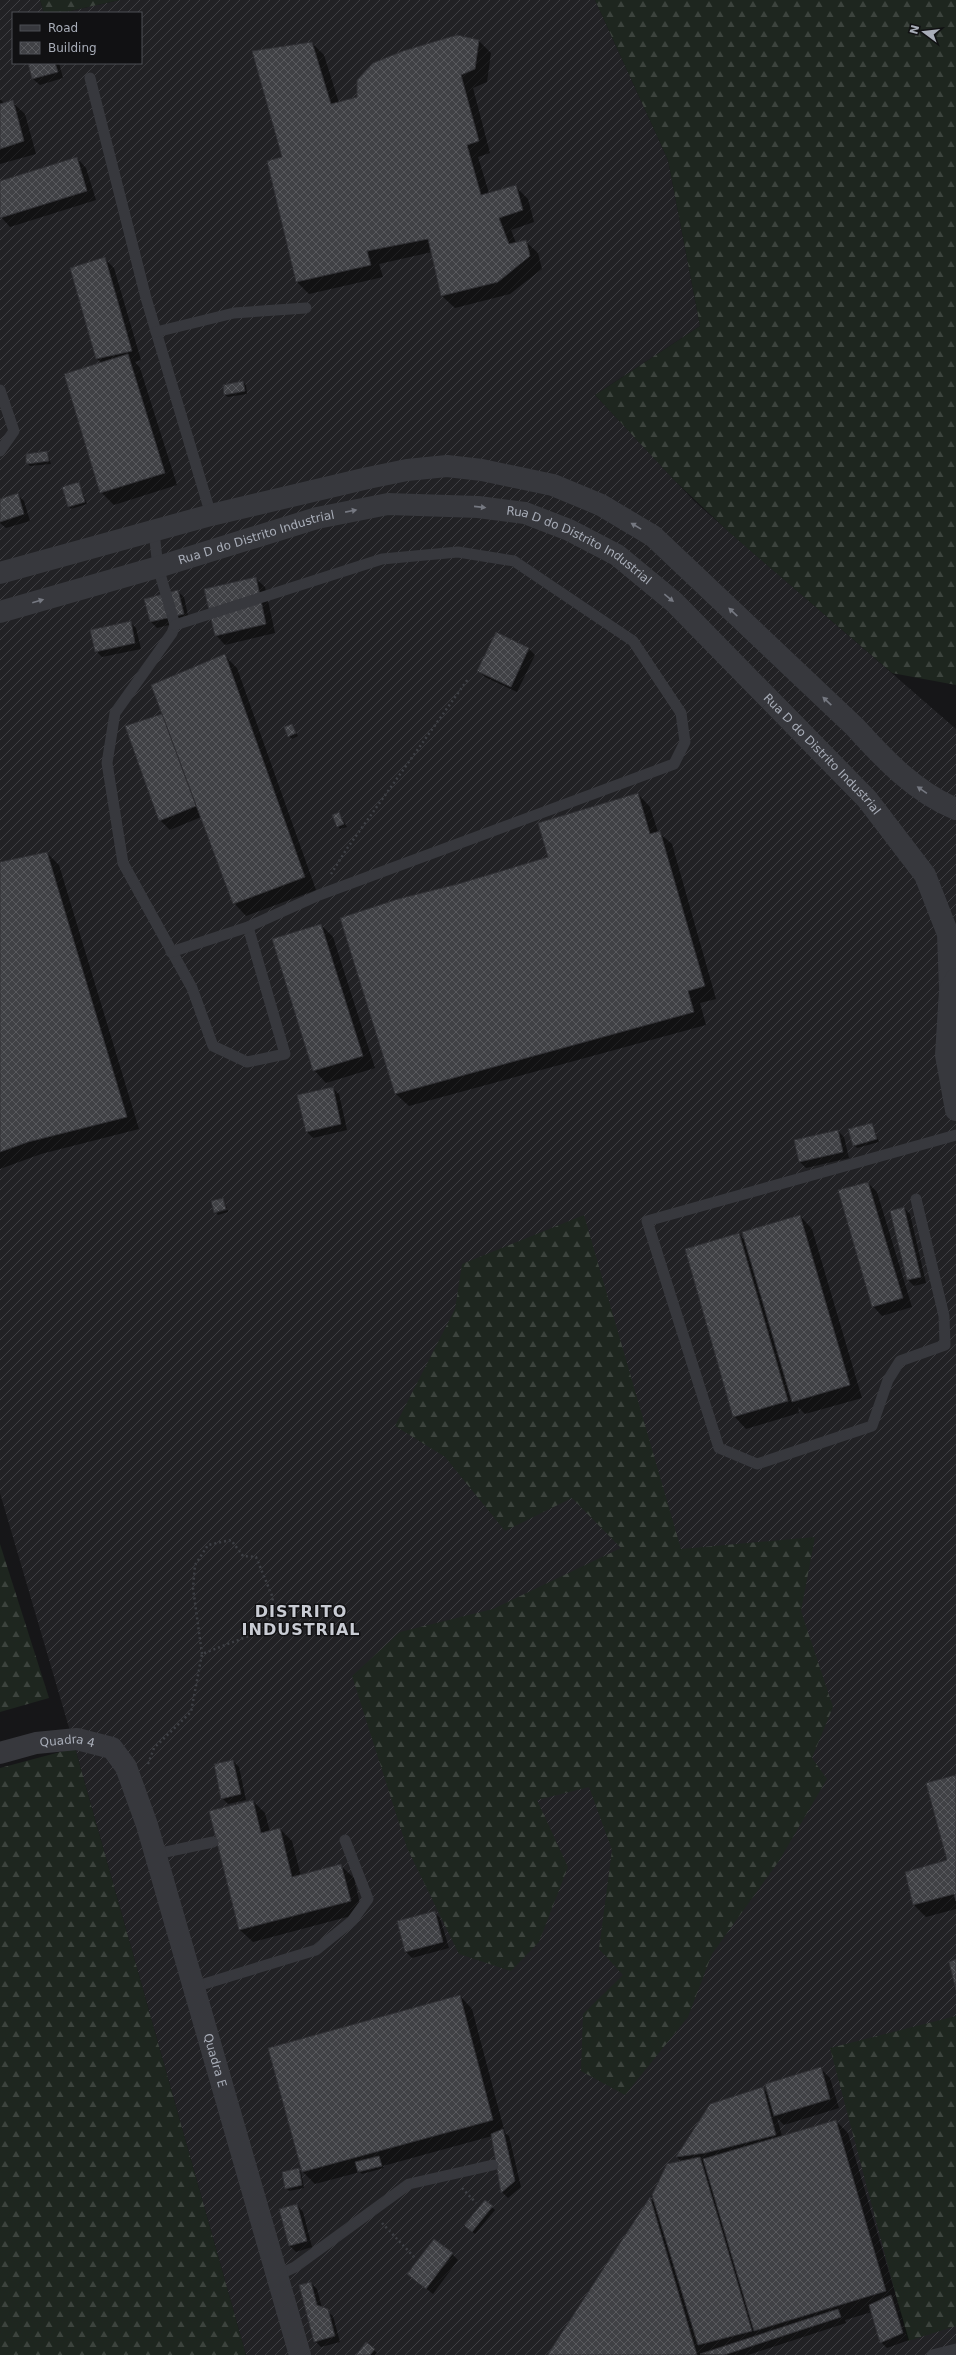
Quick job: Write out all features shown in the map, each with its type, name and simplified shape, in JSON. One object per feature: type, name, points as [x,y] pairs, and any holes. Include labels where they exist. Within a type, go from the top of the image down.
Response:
[{"type":"street","points":[[0,573],[154,532],[211,515],[407,470],[447,466],[482,470],[553,485],[601,505],[653,536],[849,722],[882,757],[922,790],[956,808]]},
{"type":"street","name":"Rua D do Distrito Industrial","points":[[0,612],[158,567],[317,518],[388,504],[478,507],[525,513],[569,530],[610,552],[674,602],[872,805],[926,875],[948,934],[953,984],[946,1055],[956,1110]]},
{"type":"street","name":"Quadra 4","points":[[0,1753],[36,1743],[77,1739],[112,1748],[126,1767]]},
{"type":"street","name":"Quadra E","points":[[126,1767],[156,1854],[300,2355]]},
{"type":"lane","points":[[90,78],[124,216],[156,332],[211,515]]},
{"type":"lane","points":[[156,332],[234,313],[306,308]]},
{"type":"lane","points":[[0,390],[14,431],[0,451]]},
{"type":"lane","points":[[154,532],[158,567],[175,625],[172,633],[115,713],[107,763],[123,863],[192,988],[213,1046],[247,1062],[285,1054],[248,927]]},
{"type":"lane","points":[[171,952],[248,927],[319,895],[674,764],[685,742],[681,713],[633,641],[514,562],[507,560],[458,552],[382,559],[175,625]]},
{"type":"lane","points":[[916,1199],[944,1316],[945,1345],[900,1361],[888,1380],[872,1426],[757,1464],[719,1448],[647,1221],[956,1135]]},
{"type":"lane","points":[[194,1987],[316,1950],[352,1921],[368,1899],[345,1840]]},
{"type":"lane","points":[[156,1854],[213,1842]]},
{"type":"lane","points":[[278,2275],[295,2267],[409,2184],[493,2164]]},
{"type":"lane","points":[[932,2355],[956,2349]]},
{"type":"path","points":[[319,895],[346,850],[468,679]]},
{"type":"path","points":[[137,1797],[154,1748],[191,1712],[202,1654],[192,1588],[195,1565],[208,1546],[231,1540],[243,1556],[256,1557],[273,1598],[264,1630],[202,1654]]},
{"type":"path","points":[[371,2211],[416,2259]]},
{"type":"shaded area","points":[[0,0],[40,0],[44,12],[12,12],[12,64],[142,64],[142,12],[66,12],[120,0],[595,0],[668,160],[700,326],[595,395],[695,502],[956,729],[956,2355],[246,2355],[75,1748],[0,1493]]},
{"type":"green space","points":[[40,0],[120,0],[66,12],[44,12]]},
{"type":"green space","points":[[595,0],[956,0],[956,685],[892,673],[731,534],[675,481],[595,395],[700,326],[668,160]]},
{"type":"green space","points":[[584,1215],[681,1549],[815,1537],[801,1611],[833,1707],[812,1758],[827,1779],[779,1861],[712,1954],[688,2017],[625,2095],[581,2071],[583,2014],[623,1975],[599,1949],[612,1850],[589,1787],[537,1800],[568,1867],[539,1942],[511,1971],[459,1954],[407,1848],[352,1676],[400,1632],[493,1609],[621,1548],[572,1498],[505,1531],[445,1457],[395,1426],[455,1309],[462,1264]]},
{"type":"green space","points":[[0,1544],[49,1698],[0,1712]]},
{"type":"green space","points":[[75,1748],[246,2355],[0,2355],[0,1768]]},
{"type":"green space","points":[[956,2016],[956,2326],[908,2341],[830,2048]]},
{"type":"building","points":[[457,35],[479,40],[475,69],[461,75],[479,141],[467,145],[481,195],[516,185],[523,210],[499,218],[509,244],[526,240],[530,256],[498,282],[441,296],[428,239],[367,251],[371,265],[296,282],[267,161],[282,157],[252,51],[312,42],[331,104],[357,97],[357,80],[373,63],[403,51]]},
{"type":"building","points":[[28,64],[55,64],[58,72],[32,79]]},
{"type":"building","points":[[13,100],[24,141],[0,149],[0,104]]},
{"type":"building","points":[[77,157],[87,191],[0,218],[0,181]]},
{"type":"building","points":[[105,257],[132,351],[96,359],[70,268]]},
{"type":"building","points":[[128,354],[165,473],[100,493],[64,374]]},
{"type":"building","points":[[243,381],[245,391],[224,395],[223,385]]},
{"type":"building","points":[[47,451],[49,461],[26,464],[26,454]]},
{"type":"building","points":[[79,482],[85,502],[68,507],[62,487]]},
{"type":"building","points":[[18,493],[24,514],[0,522],[0,499]]},
{"type":"building","points":[[256,577],[266,624],[215,636],[204,589]]},
{"type":"building","points":[[178,590],[184,614],[150,622],[144,599]]},
{"type":"building","points":[[131,621],[135,643],[95,652],[90,630]]},
{"type":"building","points":[[496,632],[529,648],[511,687],[477,671]]},
{"type":"building","points":[[225,654],[305,877],[233,904],[151,685]]},
{"type":"building","points":[[162,714],[196,806],[159,821],[125,726]]},
{"type":"building","points":[[292,724],[296,733],[288,737],[284,727]]},
{"type":"building","points":[[638,793],[650,834],[660,831],[705,986],[688,991],[694,1012],[395,1094],[340,918],[398,899],[458,884],[548,857],[538,823]]},
{"type":"building","points":[[339,812],[344,824],[337,827],[332,815]]},
{"type":"building","points":[[47,852],[127,1117],[28,1142],[0,1152],[0,862]]},
{"type":"building","points":[[321,924],[363,1056],[313,1071],[272,939]]},
{"type":"building","points":[[333,1087],[341,1124],[306,1132],[297,1095]]},
{"type":"building","points":[[872,1123],[877,1139],[853,1146],[848,1129]]},
{"type":"building","points":[[838,1130],[843,1152],[799,1162],[794,1140]]},
{"type":"building","points":[[868,1182],[903,1298],[872,1307],[838,1190]]},
{"type":"building","points":[[223,1198],[226,1209],[214,1213],[211,1201]]},
{"type":"building","points":[[904,1207],[921,1277],[907,1280],[890,1211]]},
{"type":"building","points":[[800,1215],[850,1385],[792,1402],[742,1232]]},
{"type":"building","points":[[739,1233],[788,1401],[733,1417],[685,1249]]},
{"type":"building","points":[[233,1760],[241,1794],[221,1799],[214,1764]]},
{"type":"building","points":[[956,1775],[956,1901],[954,1894],[913,1905],[905,1872],[947,1860],[926,1783]]},
{"type":"building","points":[[253,1800],[261,1833],[280,1828],[292,1877],[341,1864],[351,1901],[239,1930],[209,1811]]},
{"type":"building","points":[[435,1911],[443,1942],[405,1952],[397,1921]]},
{"type":"building","points":[[956,1959],[956,1990],[949,1962]]},
{"type":"building","points":[[460,1995],[493,2120],[302,2172],[268,2048]]},
{"type":"building","points":[[821,2067],[830,2099],[774,2116],[765,2084]]},
{"type":"building","points":[[763,2087],[776,2135],[705,2153],[676,2157],[710,2104]]},
{"type":"building","points":[[836,2120],[886,2291],[754,2331],[703,2159]]},
{"type":"building","points":[[503,2129],[515,2181],[501,2193],[491,2134]]},
{"type":"building","points":[[379,2156],[382,2166],[358,2172],[355,2162]]},
{"type":"building","points":[[700,2157],[752,2331],[698,2345],[652,2195],[667,2164]]},
{"type":"building","points":[[299,2168],[302,2185],[285,2189],[282,2172]]},
{"type":"building","points":[[650,2197],[697,2355],[548,2355],[548,2354]]},
{"type":"building","points":[[485,2200],[493,2206],[472,2232],[464,2225]]},
{"type":"building","points":[[297,2204],[307,2241],[289,2246],[279,2209]]},
{"type":"building","points":[[434,2239],[453,2253],[426,2289],[407,2274]]},
{"type":"building","points":[[311,2282],[317,2305],[328,2309],[335,2336],[314,2342],[299,2285]]},
{"type":"building","points":[[891,2295],[903,2333],[880,2343],[869,2305]]},
{"type":"building","points":[[838,2309],[841,2317],[724,2355],[700,2354]]},
{"type":"building","points":[[366,2342],[375,2349],[370,2355],[356,2355]]},
{"type":"district","name":"DISTRITO INDUSTRIAL","points":[[301,1620]]}]
